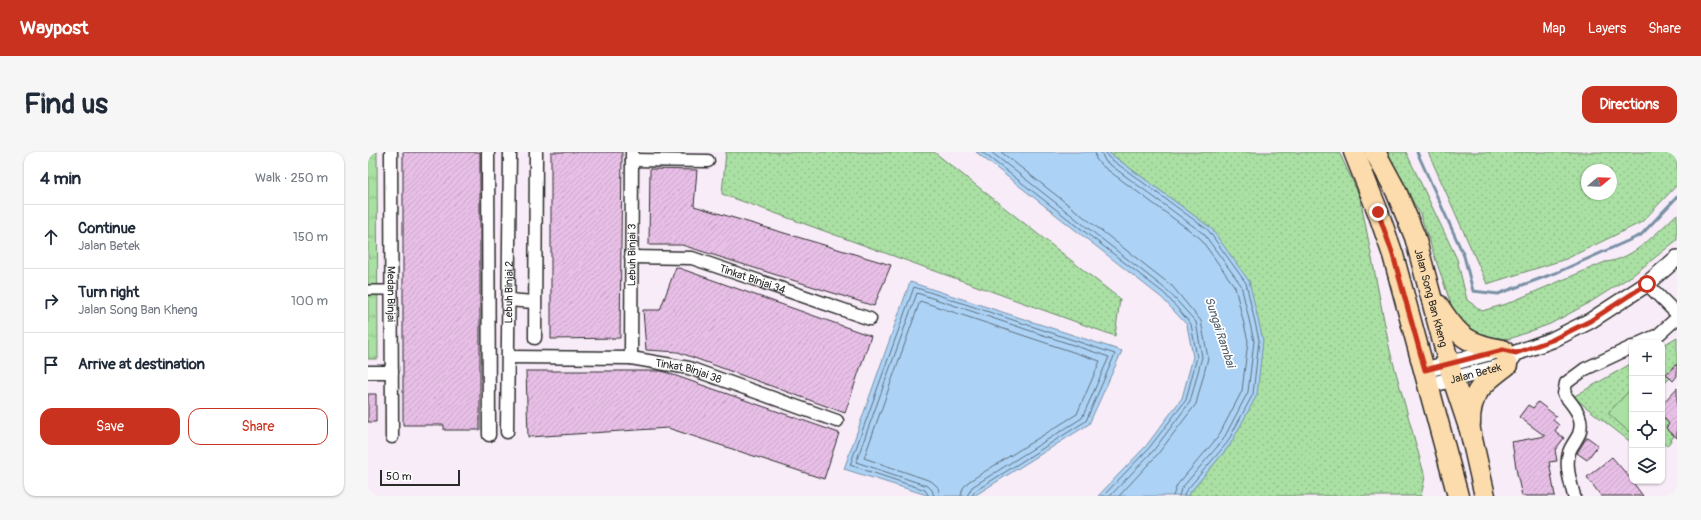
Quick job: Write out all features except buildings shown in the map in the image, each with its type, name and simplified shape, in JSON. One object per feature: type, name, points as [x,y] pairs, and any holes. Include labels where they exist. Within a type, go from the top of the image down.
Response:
[{"type":"main road","points":[[1354,152],[1393,255],[1458,496]]},
{"type":"main road","name":"Jalan Song Ban Kheng","points":[[1375,152],[1396,191],[1409,222],[1432,297],[1450,371],[1470,430],[1485,496]]},
{"type":"main road","points":[[1432,297],[1444,316],[1468,341],[1508,356],[1475,394],[1470,413],[1470,430]]},
{"type":"street","name":"Medan Binjai","points":[[391,152],[392,437]]},
{"type":"street","points":[[488,152],[489,435]]},
{"type":"street","name":"Lebuh Binjai 2","points":[[507,432],[510,152]]},
{"type":"street","points":[[535,338],[536,152]]},
{"type":"street","points":[[632,156],[708,161]]},
{"type":"street","name":"Lebuh Binjai 3","points":[[631,358],[632,156]]},
{"type":"street","name":"Tinkat Binjai 34","points":[[632,257],[692,258],[870,319]]},
{"type":"street","name":"Jalan Betek","points":[[1427,377],[1508,356],[1552,340],[1590,321],[1647,284],[1677,258]]},
{"type":"street","points":[[1647,284],[1677,314]]},
{"type":"street","points":[[368,290],[391,290]]},
{"type":"street","points":[[508,300],[534,302]]},
{"type":"street","points":[[1647,340],[1658,335],[1677,318]]},
{"type":"street","points":[[1574,496],[1568,470],[1568,454],[1579,434],[1582,423],[1580,414],[1564,394],[1566,383],[1585,369],[1629,348]]},
{"type":"street","name":"Tinkat Binjai 38","points":[[508,357],[631,358],[689,368],[837,421]]},
{"type":"street","points":[[368,372],[392,372]]},
{"type":"green space","points":[[368,152],[377,152],[378,359],[368,359]]},
{"type":"green space","points":[[726,152],[934,152],[1120,299],[1115,336],[722,194]]},
{"type":"green space","points":[[1108,152],[1339,152],[1360,197],[1390,351],[1425,477],[1421,496],[1187,496],[1230,445],[1211,228]]},
{"type":"green space","points":[[1385,152],[1406,152],[1457,259],[1467,300],[1482,311],[1506,304],[1605,262],[1625,256],[1635,251],[1653,237],[1677,214],[1677,240],[1633,275],[1589,303],[1550,324],[1512,338],[1496,340],[1469,332],[1454,313],[1420,214]]},
{"type":"green space","points":[[1428,152],[1677,152],[1677,185],[1642,222],[1566,259],[1487,284]]},
{"type":"green space","points":[[1677,337],[1677,364],[1667,374],[1670,378],[1665,383],[1665,376],[1665,344]]},
{"type":"green space","points":[[1629,365],[1629,391],[1609,413],[1629,432],[1629,441],[1573,397]]},
{"type":"green space","points":[[1629,391],[1629,432],[1608,413]]},
{"type":"green space","points":[[1665,419],[1669,424],[1666,428],[1674,436],[1667,446],[1665,445]]},
{"type":"water","name":"Sungai Rambai","points":[[976,152],[1108,152],[1211,228],[1249,281],[1263,340],[1257,395],[1230,445],[1187,496],[1098,496],[1146,446],[1182,398],[1193,357],[1187,325],[1162,298]]},
{"type":"water","points":[[910,282],[1122,351],[1089,424],[974,496],[930,496],[844,469]]},
{"type":"waterway","points":[[1417,152],[1464,256],[1473,291],[1498,294],[1558,272],[1641,235],[1677,197]]},
{"type":"route","points":[[1378,212],[1393,255],[1425,370],[1503,350],[1516,353],[1552,340],[1590,321],[1647,284]]}]
